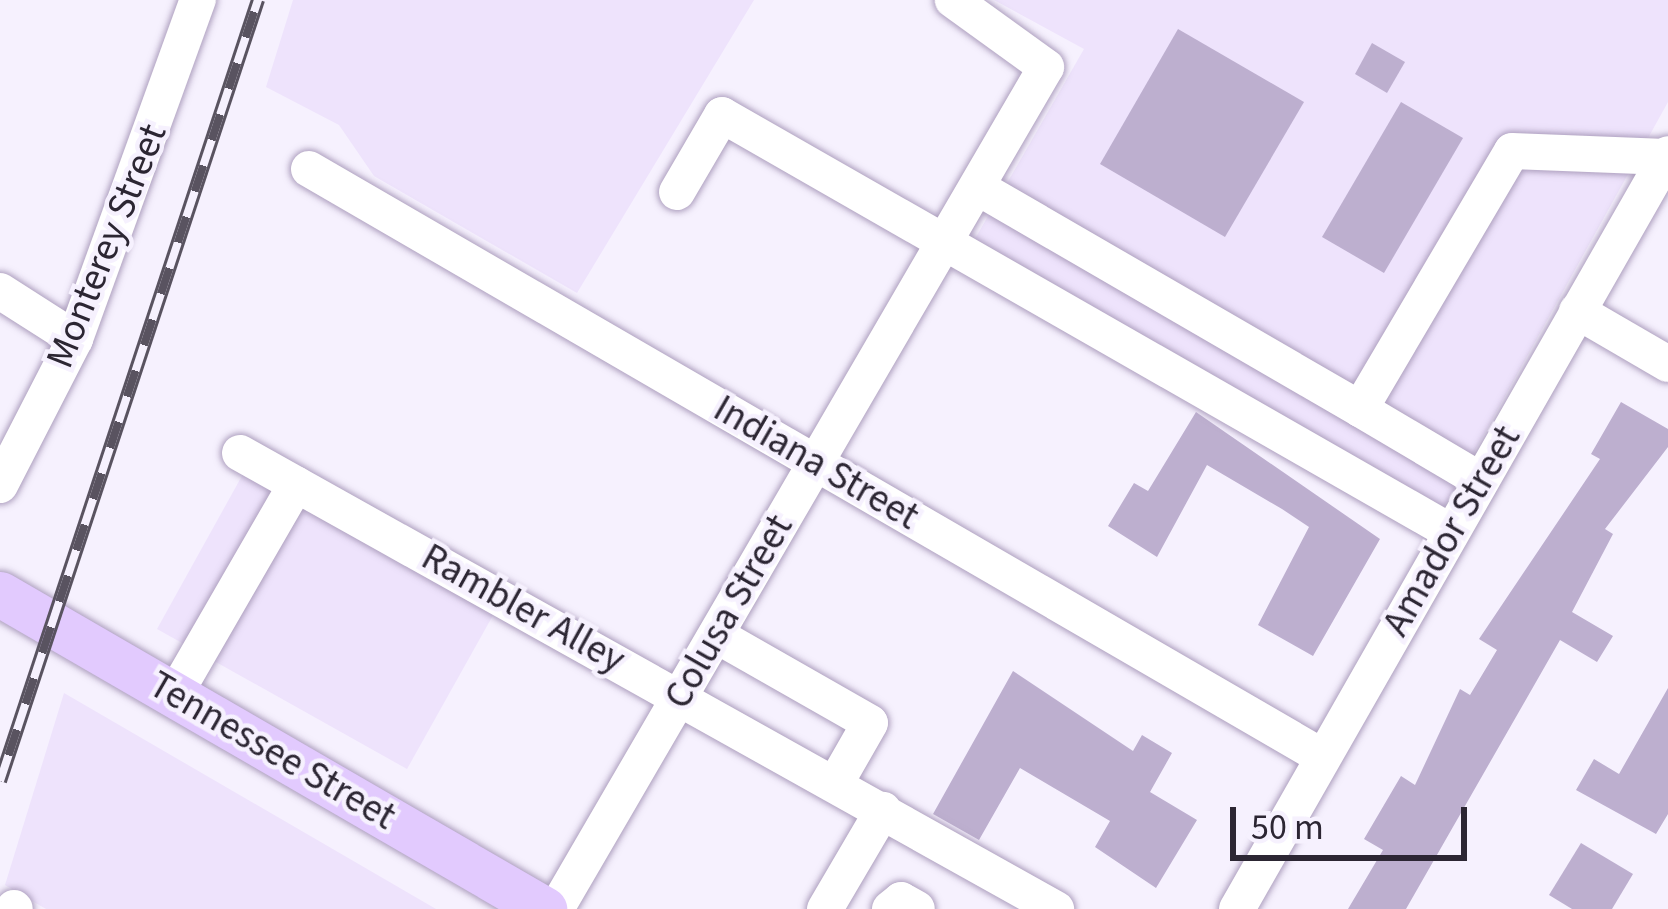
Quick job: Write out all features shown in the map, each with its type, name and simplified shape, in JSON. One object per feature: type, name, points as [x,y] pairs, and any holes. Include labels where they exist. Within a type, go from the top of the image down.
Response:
[{"type":"main road","name":"Tennessee Street","points":[[0,594],[544,909]]},
{"type":"street","name":"Monterey Street","points":[[0,485],[75,339],[198,0]]},
{"type":"street","name":"Colusa Street","points":[[556,909],[1046,67],[953,0]]},
{"type":"street","points":[[677,192],[722,115],[1451,532]]},
{"type":"street","points":[[1360,410],[1512,151],[1667,156]]},
{"type":"street","name":"Amador Street","points":[[1237,909],[1667,156]]},
{"type":"street","name":"Indiana Street","points":[[309,170],[1323,757]]},
{"type":"street","points":[[976,187],[1480,480]]},
{"type":"street","points":[[0,291],[75,339]]},
{"type":"street","points":[[1577,311],[1668,364]]},
{"type":"street","name":"Rambler Alley","points":[[240,453],[681,695],[1036,904]]},
{"type":"street","points":[[175,694],[296,484]]},
{"type":"street","points":[[716,635],[870,723],[835,784]]},
{"type":"street","points":[[825,909],[883,811]]},
{"type":"shaded area","points":[[293,0],[754,0],[577,293],[374,176],[339,125],[266,87]]},
{"type":"shaded area","points":[[994,0],[1668,0],[1668,102],[1437,519],[968,251],[1084,49]]},
{"type":"shaded area","points":[[248,465],[501,601],[407,769],[157,629]]},
{"type":"shaded area","points":[[64,693],[436,909],[46,909],[5,885]]},
{"type":"building","points":[[1178,29],[1304,102],[1225,237],[1100,164]]},
{"type":"building","points":[[1372,43],[1405,62],[1387,93],[1355,74]]},
{"type":"building","points":[[1401,102],[1463,138],[1384,273],[1322,237]]},
{"type":"building","points":[[1621,402],[1668,429],[1668,447],[1605,529],[1613,534],[1572,612],[1613,636],[1597,662],[1560,640],[1406,909],[1348,909],[1383,850],[1364,839],[1401,776],[1415,785],[1460,689],[1470,695],[1497,650],[1479,639],[1600,459],[1591,454]]},
{"type":"building","points":[[1196,412],[1380,539],[1313,656],[1258,625],[1309,527],[1282,509],[1207,465],[1157,557],[1108,526],[1134,483],[1148,491]]},
{"type":"building","points":[[1013,671],[1133,751],[1142,735],[1172,753],[1150,792],[1197,820],[1156,888],[1095,847],[1110,821],[1020,768],[979,840],[933,814]]},
{"type":"building","points":[[1668,688],[1668,814],[1656,834],[1576,790],[1594,759],[1619,774]]},
{"type":"building","points":[[1581,843],[1633,874],[1612,909],[1572,909],[1549,895]]},
{"type":"railway","points":[[0,781],[258,0]]}]
